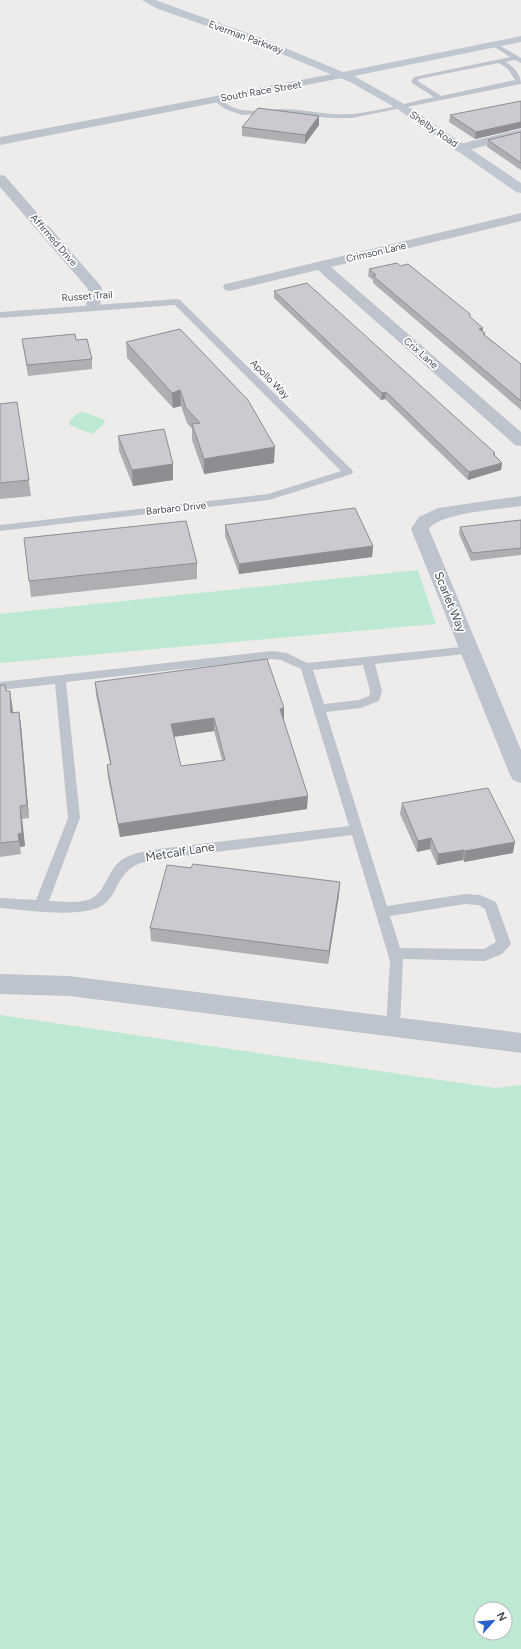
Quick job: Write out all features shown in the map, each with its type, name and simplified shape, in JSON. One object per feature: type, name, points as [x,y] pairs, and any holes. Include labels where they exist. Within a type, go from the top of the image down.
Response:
[{"type":"main road","name":"Everman Parkway","points":[[147,0],[162,7],[257,40],[344,75]]},
{"type":"main road","name":"South Race Street","points":[[344,75],[521,39]]},
{"type":"main road","name":"Shelby Road","points":[[344,75],[400,106],[521,189]]},
{"type":"street","name":"South Race Street","points":[[0,141],[344,75]]},
{"type":"street","points":[[460,148],[521,133]]},
{"type":"street","name":"Affirmed Drive","points":[[0,179],[95,288],[94,306]]},
{"type":"street","name":"Crimson Lane","points":[[230,287],[521,217]]},
{"type":"street","name":"Crix Lane","points":[[320,265],[521,441]]},
{"type":"street","name":"Scarlet Way","points":[[521,501],[444,512],[425,522],[420,529],[521,775]]},
{"type":"street","points":[[0,984],[68,986],[521,1043]]},
{"type":"lane","points":[[495,45],[519,59]]},
{"type":"lane","points":[[440,98],[414,82],[416,78],[519,59]]},
{"type":"lane","points":[[215,99],[227,108],[242,113],[282,111],[331,116],[352,116],[520,81],[511,68],[500,62]]},
{"type":"lane","name":"Russet Trail","points":[[0,315],[94,306],[176,302]]},
{"type":"lane","name":"Apollo Way","points":[[176,302],[348,472]]},
{"type":"lane","name":"Barbaro Drive","points":[[0,528],[268,497],[348,472]]},
{"type":"lane","points":[[0,686],[272,655],[283,656],[306,667],[470,650]]},
{"type":"lane","points":[[319,709],[361,704],[375,698],[376,691],[368,661]]},
{"type":"lane","points":[[306,667],[397,961],[393,1027]]},
{"type":"lane","points":[[41,905],[74,818],[60,679]]},
{"type":"lane","name":"Metcalf Lane","points":[[0,903],[79,907],[95,903],[108,892],[123,867],[134,860],[159,854],[356,830]]},
{"type":"lane","points":[[382,912],[465,899],[480,900],[491,906],[504,944],[497,950],[485,955],[394,954]]},
{"type":"green space","points":[[83,412],[103,419],[105,423],[92,434],[70,425],[69,421],[78,413]]},
{"type":"green space","points":[[418,570],[436,624],[0,663],[0,614]]},
{"type":"green space","points":[[0,1015],[495,1088],[521,1085],[521,1649],[0,1649]]},
{"type":"building","points":[[521,101],[521,122],[476,132],[450,115]]},
{"type":"building","points":[[258,108],[319,116],[305,135],[242,127]]},
{"type":"building","points":[[521,132],[521,163],[488,140]]},
{"type":"building","points":[[397,263],[400,266],[408,264],[470,314],[470,317],[483,328],[479,329],[485,333],[483,334],[521,364],[521,401],[373,276],[376,275],[369,269]]},
{"type":"building","points":[[307,283],[495,453],[493,454],[502,463],[469,472],[386,392],[382,393],[274,291]]},
{"type":"building","points":[[180,329],[248,400],[275,447],[204,459],[192,424],[200,423],[186,408],[180,390],[172,393],[126,342]]},
{"type":"building","points":[[75,334],[76,340],[87,339],[92,359],[27,365],[22,339]]},
{"type":"building","points":[[17,402],[29,480],[0,483],[0,404]]},
{"type":"building","points":[[164,429],[173,464],[132,470],[118,436]]},
{"type":"building","points":[[355,508],[373,546],[239,564],[225,525]]},
{"type":"building","points":[[521,520],[521,548],[472,553],[460,527]]},
{"type":"building","points":[[186,521],[197,563],[29,581],[24,538]]},
{"type":"building","points":[[267,659],[284,708],[280,709],[308,796],[118,824],[107,765],[111,764],[95,682]],"holes":[[[214,718],[225,760],[181,766],[171,724]]]},
{"type":"building","points":[[0,685],[5,685],[6,691],[10,691],[11,713],[19,712],[27,805],[20,806],[22,833],[18,834],[19,841],[0,843]]},
{"type":"building","points":[[488,788],[515,842],[438,854],[431,838],[418,841],[402,803]]},
{"type":"building","points":[[193,864],[340,882],[329,951],[150,928],[167,865],[191,868]]}]
